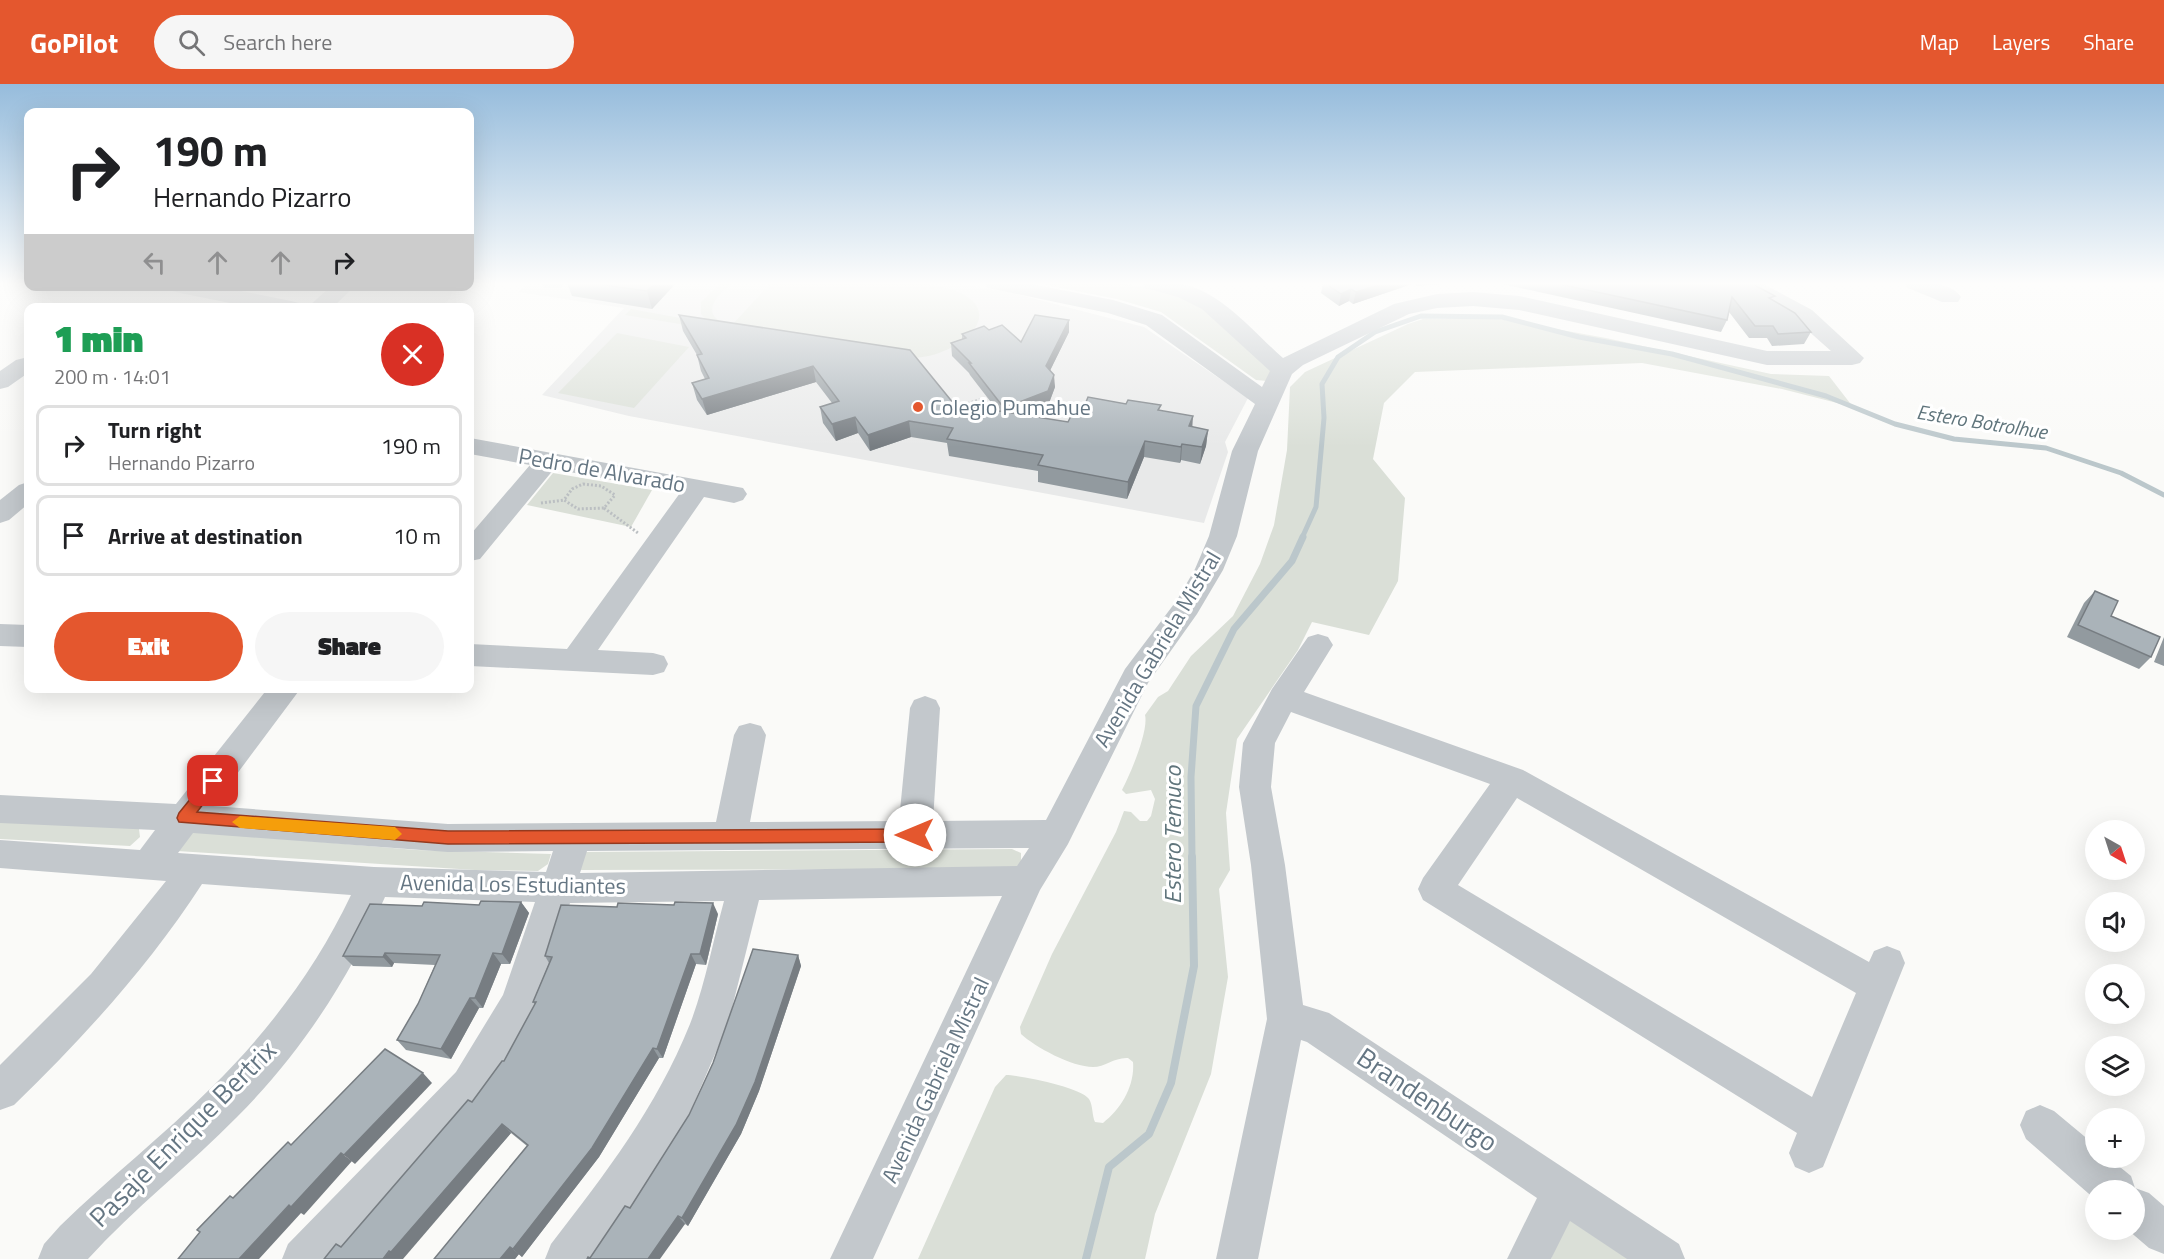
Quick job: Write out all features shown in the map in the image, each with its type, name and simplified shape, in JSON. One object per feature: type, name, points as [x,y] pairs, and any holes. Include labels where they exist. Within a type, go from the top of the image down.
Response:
[{"type":"street","points":[[1179,338],[1268,402]]},
{"type":"street","points":[[1247,338],[1282,370],[1295,360],[1338,338]]},
{"type":"street","points":[[1676,338],[1767,358],[1852,358],[1829,338]]},
{"type":"street","points":[[0,360],[24,365]]},
{"type":"street","points":[[0,382],[24,366]]},
{"type":"street","name":"Avenida Gabriela Mistral","points":[[851,1259],[1027,881],[1056,834],[1136,676],[1187,607],[1209,570],[1223,536],[1245,451],[1282,370]]},
{"type":"street","name":"Pedro de Alvarado","points":[[474,447],[734,494]]},
{"type":"street","points":[[474,547],[547,461]]},
{"type":"street","points":[[576,660],[697,488]]},
{"type":"street","points":[[2,511],[24,493]]},
{"type":"street","points":[[0,635],[24,636]]},
{"type":"street","points":[[1237,1259],[1286,1019],[1268,865],[1255,787],[1259,743],[1283,698],[1318,645]]},
{"type":"street","points":[[474,655],[653,664]]},
{"type":"street","points":[[148,865],[282,693]]},
{"type":"street","points":[[1283,698],[1512,779],[1882,975],[1815,1139],[1435,889],[1512,779]]},
{"type":"street","points":[[915,835],[925,708]]},
{"type":"street","points":[[730,837],[750,735]]},
{"type":"street","name":"Avenida Los Estudiantes","points":[[0,809],[184,818],[448,838],[574,839],[1056,834]]},
{"type":"street","points":[[303,1259],[470,1085],[519,1003],[574,839]]},
{"type":"street","name":"Avenida Los Estudiantes","points":[[0,854],[374,882],[558,888],[1027,881]]},
{"type":"street","points":[[0,1091],[73,1021],[112,978],[172,902],[194,868]]},
{"type":"street","name":"Pasaje Enrique Bertrix","points":[[59,1259],[110,1205],[207,1119],[273,1049],[324,980],[349,937],[374,882]]},
{"type":"street","points":[[566,1259],[631,1175],[674,1103],[709,1024],[746,885]]},
{"type":"street","name":"Brandenburgo","points":[[1286,1019],[1316,1026],[1664,1259]]},
{"type":"street","points":[[2040,1125],[2103,1180]]},
{"type":"street","points":[[1528,1259],[1563,1192]]},
{"type":"street","points":[[2145,1217],[2164,1233]]},
{"type":"path","points":[[954,408],[985,398]]},
{"type":"path","points":[[604,508],[615,495],[601,486],[573,487],[564,500],[570,507],[580,510],[604,508],[655,547]]},
{"type":"shaded area","name":"Colegio Pumahue","points":[[596,338],[1160,338],[1248,398],[1225,442],[1228,452],[1204,523],[629,416],[542,395]]},
{"type":"shaded area","points":[[612,338],[642,338],[689,347],[634,408],[558,393]]},
{"type":"shaded area","points":[[765,338],[966,338],[939,353],[914,358],[889,358]]},
{"type":"shaded area","points":[[1197,338],[1235,338],[1274,372],[1267,381],[1256,380]]},
{"type":"shaded area","points":[[1378,338],[1605,338],[1771,374],[1829,376],[1853,407],[1782,389],[1642,363],[1415,372],[1384,403],[1373,459],[1405,498],[1398,581],[1369,635],[1312,622],[1298,650],[1237,739],[1226,813],[1230,870],[1219,889],[1228,977],[1211,1074],[1155,1214],[1145,1259],[918,1259],[995,1087],[1006,1075],[1050,1082],[1075,1090],[1089,1099],[1095,1122],[1103,1123],[1116,1111],[1126,1096],[1133,1071],[1133,1062],[1128,1058],[1097,1067],[1075,1064],[1035,1045],[1021,1034],[1020,1027],[1052,954],[1116,832],[1124,811],[1131,812],[1140,821],[1147,821],[1151,816],[1155,799],[1151,790],[1126,794],[1122,790],[1142,741],[1145,715],[1158,697],[1168,691],[1191,656],[1233,616],[1260,564],[1274,525],[1287,450],[1290,387],[1305,372]]},
{"type":"shaded area","points":[[553,473],[652,490],[631,527],[527,505]]},
{"type":"shaded area","points":[[0,821],[128,827],[139,829],[140,837],[130,846],[0,839]]},
{"type":"shaded area","points":[[204,832],[416,850],[551,854],[548,864],[538,871],[475,870],[177,851],[189,833]]},
{"type":"shaded area","points":[[1012,849],[1021,853],[1021,863],[1014,869],[581,870],[573,861],[581,852]]},
{"type":"shaded area","points":[[1567,1215],[1646,1259],[1551,1259]]},
{"type":"building","points":[[692,338],[830,338],[910,350],[954,404],[1068,422],[1076,406],[1084,407],[1088,397],[1126,404],[1128,400],[1161,405],[1158,410],[1193,416],[1189,426],[1208,430],[1202,447],[1182,444],[1181,447],[1145,441],[1128,482],[1038,465],[1043,455],[947,439],[953,428],[909,421],[868,435],[855,417],[832,424],[820,407],[839,401],[813,366],[702,399],[692,383],[709,378],[697,355],[702,354]]},
{"type":"building","points":[[966,338],[1016,338],[1021,342],[1023,338],[1060,338],[1046,366],[1054,375],[1048,391],[1004,408],[969,363],[971,363],[951,343]]},
{"type":"building","points":[[2095,591],[2118,601],[2111,616],[2160,637],[2151,657],[2078,625]]},
{"type":"building","points":[[481,901],[521,902],[502,954],[493,953],[475,998],[470,998],[441,1049],[397,1040],[418,1004],[440,955],[385,953],[383,957],[343,956],[370,904],[422,906],[424,902],[479,905]]},
{"type":"building","points":[[675,902],[713,903],[700,954],[691,954],[657,1049],[653,1048],[592,1148],[513,1249],[510,1247],[500,1259],[434,1259],[528,1145],[502,1124],[383,1259],[324,1259],[336,1244],[341,1247],[468,1100],[472,1102],[504,1061],[536,1002],[533,1002],[552,957],[545,956],[561,905],[617,907],[618,903],[674,905]]},
{"type":"building","points":[[753,949],[798,955],[755,1082],[736,1125],[682,1218],[678,1216],[648,1259],[587,1259],[590,1258],[625,1206],[630,1208],[689,1115],[713,1063]]},
{"type":"building","points":[[385,1049],[423,1073],[344,1155],[341,1153],[239,1259],[178,1259],[200,1232],[197,1230],[230,1196],[233,1198],[288,1142],[291,1145]]},
{"type":"waterway","name":"Estero Botrolhue","points":[[1302,538],[1316,507],[1324,418],[1322,384],[1338,357],[1366,338]]},
{"type":"waterway","name":"Estero Botrolhue","points":[[1584,338],[1672,354],[1826,396],[1895,424],[1954,439],[2046,448],[2121,473],[2164,495]]},
{"type":"waterway","name":"Estero Temuco","points":[[1192,858],[1191,777],[1196,706],[1234,629],[1292,561],[1303,537]]},
{"type":"waterway","name":"Estero Temuco","points":[[1086,1259],[1109,1167],[1149,1134],[1171,1083],[1194,966],[1192,857]]},
{"type":"slow traffic","points":[[240,822],[395,834]]},
{"type":"place","name":"Colegio Pumahue","points":[[918,407]]},
{"type":"route","points":[[213,781],[184,818],[448,838],[574,839],[915,835]]}]
